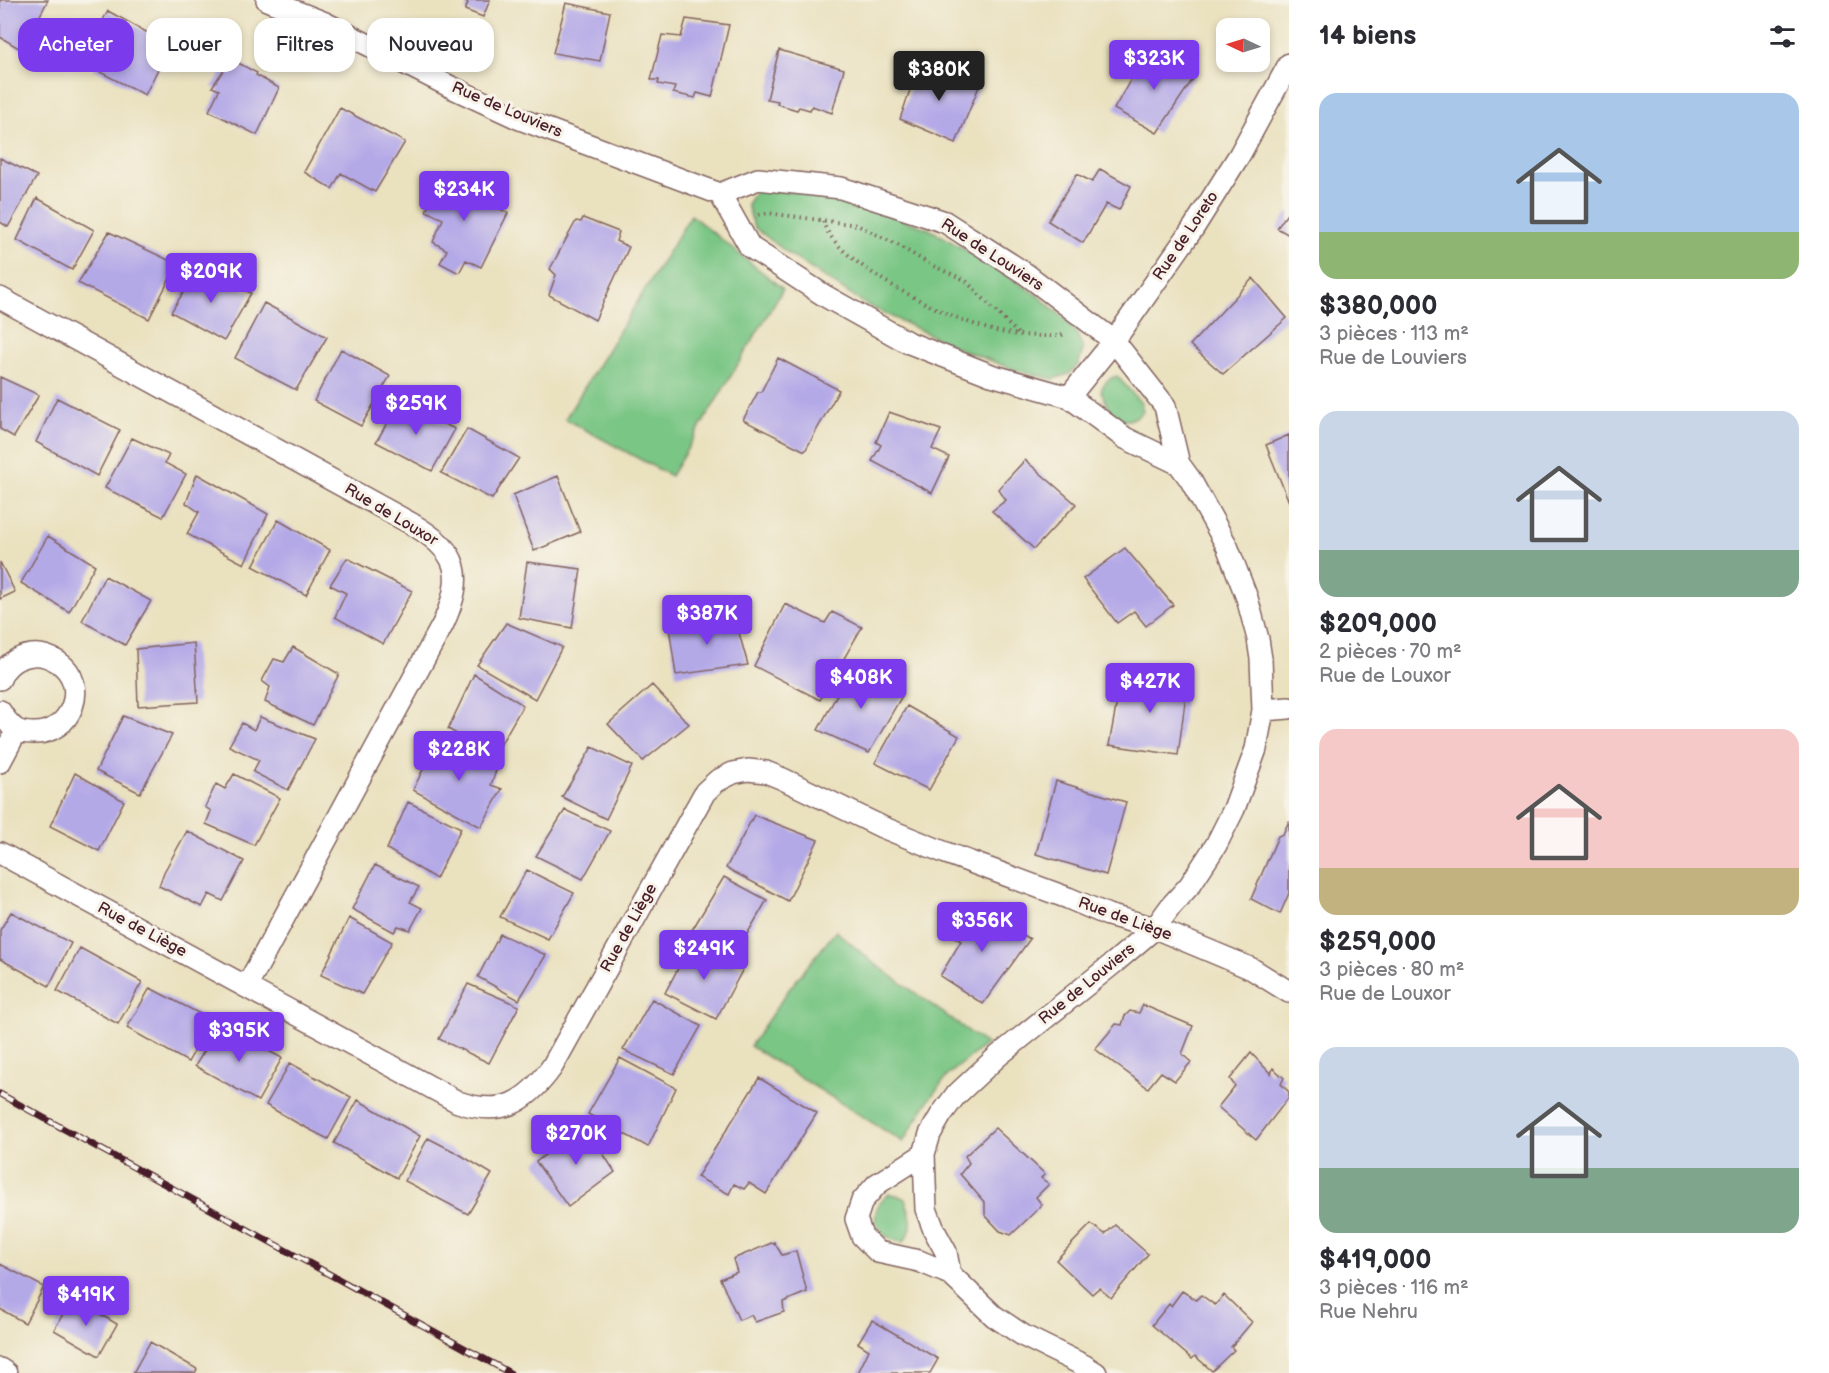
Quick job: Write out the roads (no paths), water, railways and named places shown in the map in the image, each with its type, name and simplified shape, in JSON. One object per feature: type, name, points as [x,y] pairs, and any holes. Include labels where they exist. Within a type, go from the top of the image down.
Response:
[{"type":"street","name":"Rue de Louviers","points":[[267,0],[325,23],[520,119],[720,194],[758,179],[841,188],[945,222],[1026,274],[1114,341],[1165,406],[1179,464],[1221,533],[1247,598],[1261,659],[1263,710],[1256,749],[1234,809],[1216,845],[1190,885],[1155,928],[998,1056],[955,1096],[941,1115],[930,1134],[924,1154],[926,1209],[946,1252],[950,1274]]},
{"type":"street","name":"Rue de Loreto","points":[[1069,397],[1114,341],[1194,226],[1234,163],[1289,64]]},
{"type":"street","points":[[720,194],[750,247],[825,296],[907,342],[992,375],[1069,397],[1125,438],[1179,464]]},
{"type":"street","name":"Rue de Louxor","points":[[0,298],[412,524],[443,546],[451,559],[456,573],[455,589],[443,624],[247,986]]},
{"type":"street","points":[[0,679],[12,663],[24,657],[37,655],[50,657],[69,673],[74,685],[75,698],[65,720],[44,733],[17,730],[0,711]]},
{"type":"street","points":[[1263,710],[1289,708]]},
{"type":"street","points":[[0,762],[17,730]]},
{"type":"street","name":"Rue de Liège","points":[[0,853],[458,1102],[488,1109],[517,1102],[529,1095],[540,1084],[552,1067],[705,792],[717,781],[733,773],[748,770],[766,772],[882,826],[1108,915],[1155,928],[1252,969],[1289,992]]},
{"type":"street","points":[[924,1154],[877,1184],[862,1201],[856,1219],[862,1236],[878,1252],[919,1261],[950,1274],[994,1316],[1024,1336],[1096,1373]]},
{"type":"street","points":[[0,1370],[6,1373]]},
{"type":"railway","points":[[0,1094],[510,1373]]}]
